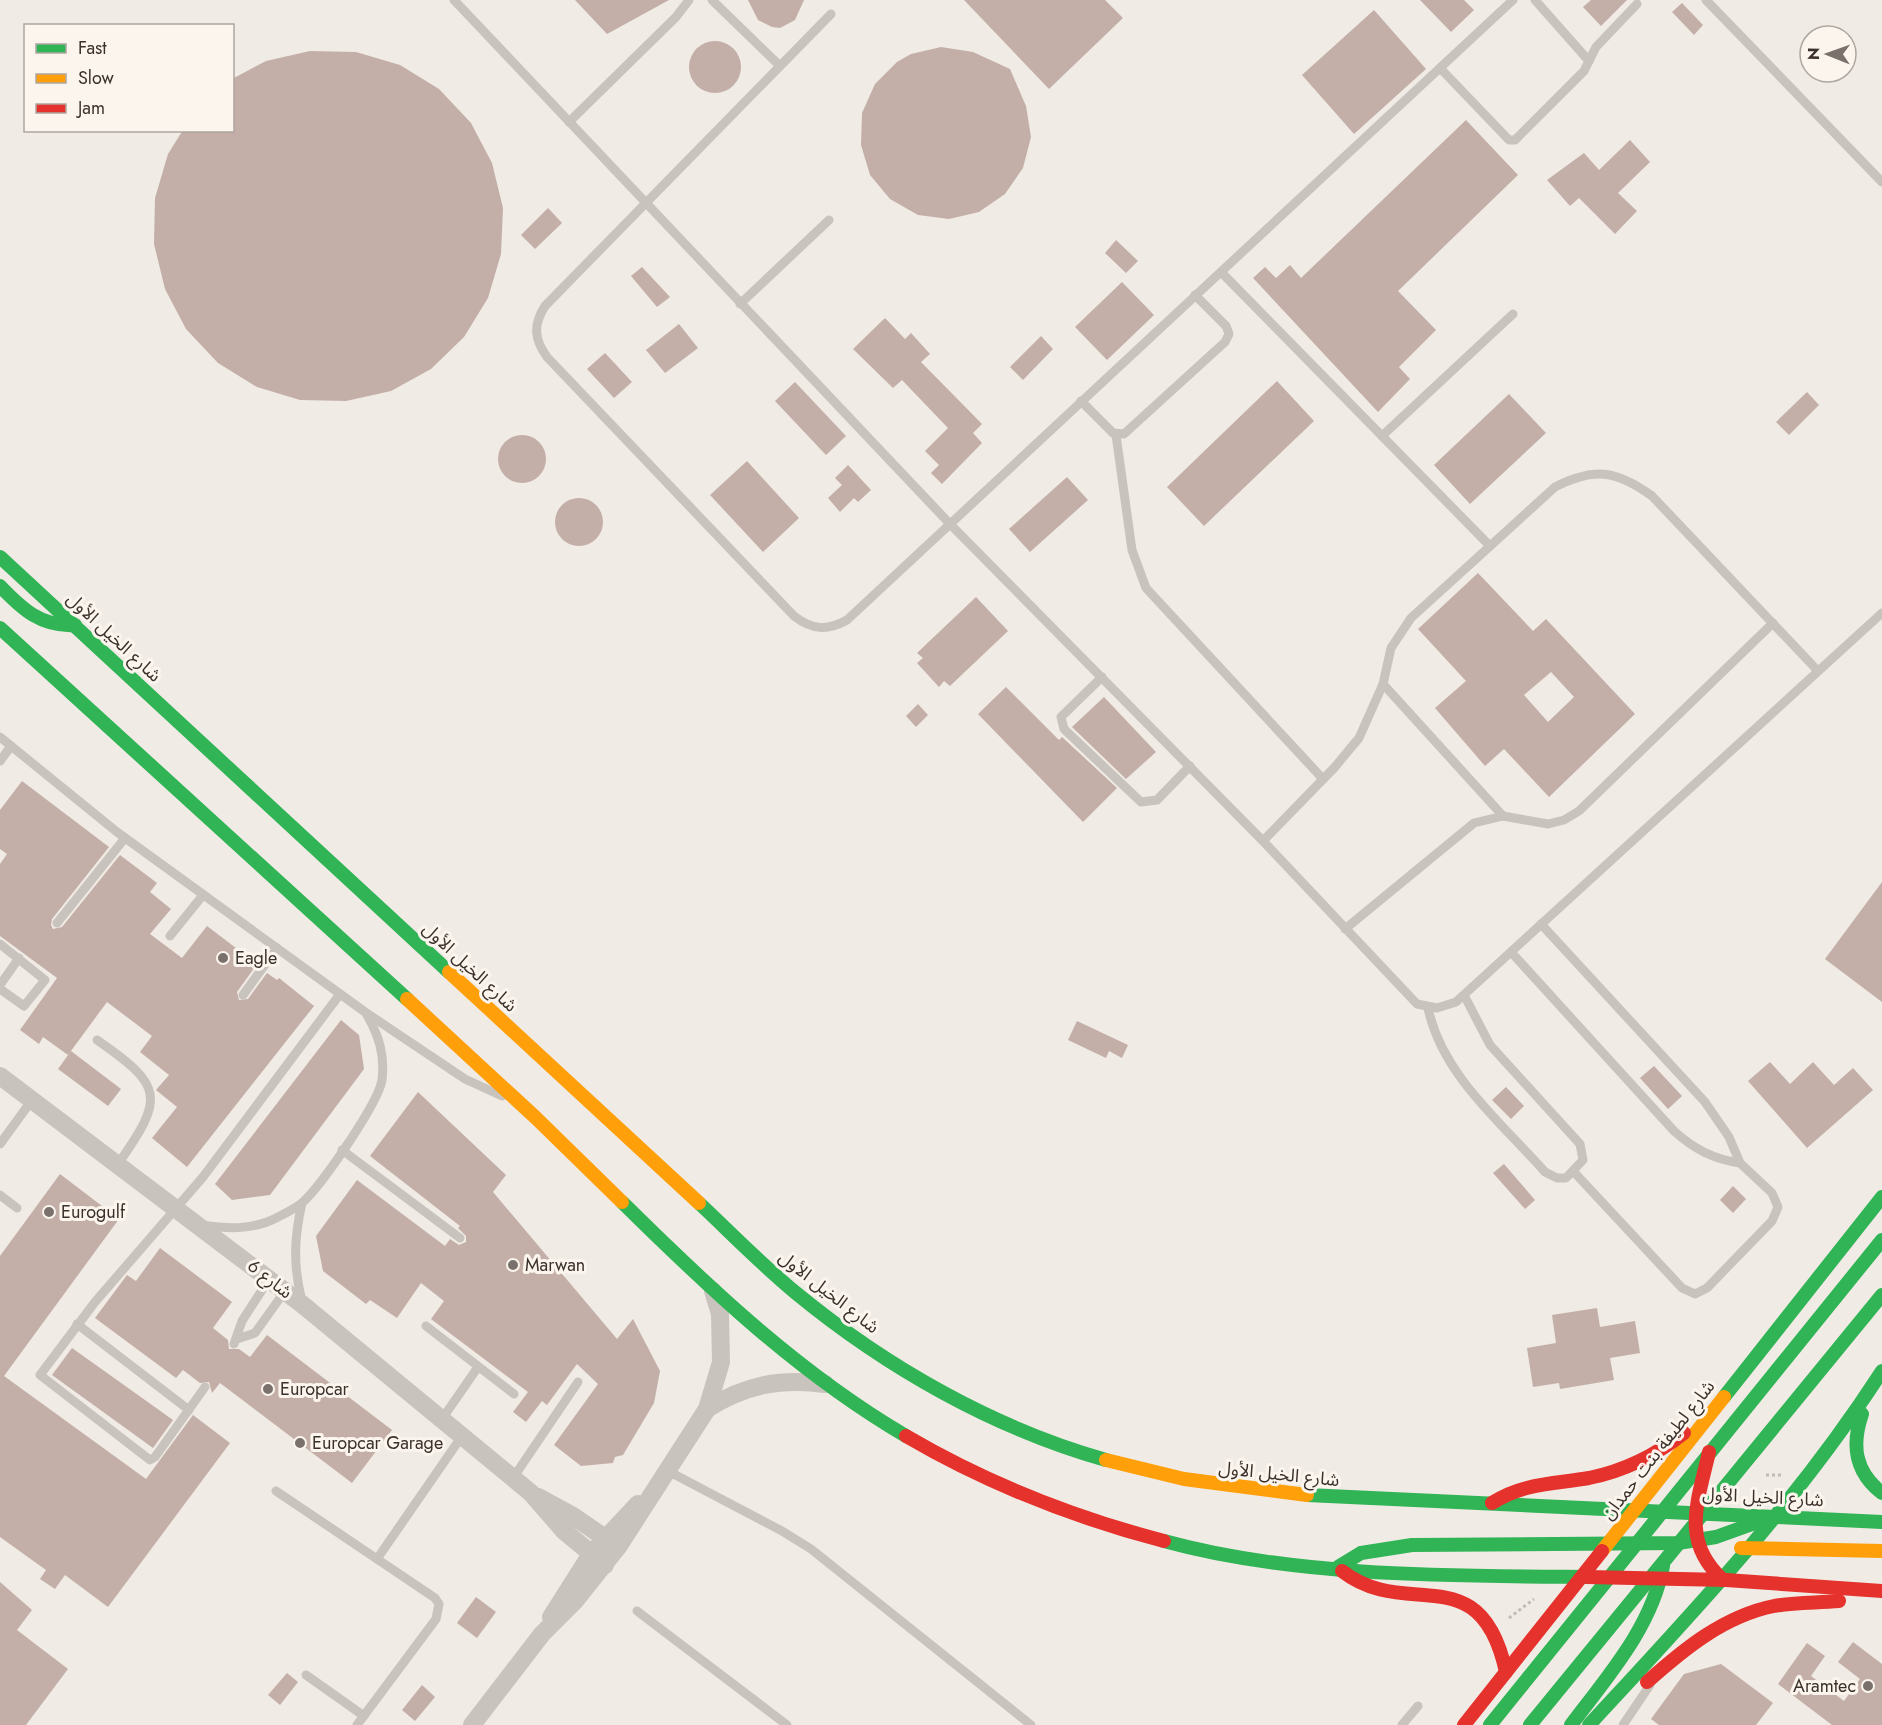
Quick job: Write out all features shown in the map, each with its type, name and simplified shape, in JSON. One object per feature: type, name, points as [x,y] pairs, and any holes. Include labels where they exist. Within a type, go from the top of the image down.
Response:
[{"type":"main road","name":"شارع الخيل الأول","points":[[0,557],[795,1292],[847,1333],[902,1370],[960,1402],[1020,1430],[1083,1453],[1159,1474],[1236,1489],[1314,1498],[1636,1508],[1778,1514],[1882,1522]]},
{"type":"main road","points":[[0,586],[40,622],[63,627],[75,626]]},
{"type":"main road","points":[[0,628],[516,1099],[713,1291],[825,1384],[978,1476],[1095,1523],[1156,1540],[1215,1551],[1337,1567],[1580,1578],[1723,1580],[1882,1590]]},
{"type":"main road","name":"شارع لطيفة بنت حمدان","points":[[1464,1725],[1882,1197]]},
{"type":"main road","points":[[1490,1725],[1882,1240]]},
{"type":"main road","points":[[1530,1725],[1882,1295]]},
{"type":"main road","points":[[1589,1725],[1750,1548],[1833,1446],[1882,1371]]},
{"type":"main road","points":[[1873,1385],[1857,1427],[1854,1447],[1863,1474],[1882,1493]]},
{"type":"main road","points":[[1492,1503],[1508,1492],[1527,1485],[1602,1475],[1646,1458],[1666,1447],[1718,1403]]},
{"type":"main road","points":[[1718,1403],[1697,1512],[1696,1545],[1712,1572],[1723,1580]]},
{"type":"main road","points":[[1571,1725],[1637,1632],[1662,1580],[1663,1548],[1651,1524],[1636,1508]]},
{"type":"main road","points":[[1696,1545],[1778,1514]]},
{"type":"main road","points":[[1337,1567],[1360,1553],[1402,1546],[1606,1545],[1663,1548],[1696,1545],[1882,1551]]},
{"type":"main road","points":[[1580,1578],[1663,1548]]},
{"type":"main road","points":[[1337,1567],[1347,1577],[1366,1586],[1455,1598],[1470,1605],[1495,1629],[1504,1650],[1506,1672]]},
{"type":"main road","points":[[1605,1725],[1657,1674],[1724,1623],[1754,1610],[1840,1601],[1866,1590]]},
{"type":"street","name":"شارع 6","points":[[0,1076],[303,1305],[531,1493],[564,1531],[598,1559]]},
{"type":"street","points":[[472,1725],[542,1634],[575,1601],[598,1559],[651,1492],[706,1409],[721,1362],[722,1338],[713,1291]]},
{"type":"street","points":[[706,1409],[751,1386],[776,1382],[825,1384]]},
{"type":"street","name":"شارع 6","points":[[531,1493],[573,1516],[611,1542]]},
{"type":"lane","points":[[454,0],[950,524],[1263,841],[1408,997],[1428,1008],[1447,1006],[1464,996],[1882,613]]},
{"type":"lane","points":[[569,122],[676,17],[689,0]]},
{"type":"lane","points":[[712,0],[780,66]]},
{"type":"lane","points":[[831,14],[545,306],[537,318],[535,332],[539,346],[547,357],[794,616],[806,625],[820,629],[835,627],[848,620],[1513,0]]},
{"type":"lane","points":[[1535,0],[1589,62]]},
{"type":"lane","points":[[1706,0],[1882,182]]},
{"type":"lane","points":[[1440,68],[1512,141],[1584,71],[1596,47],[1637,4]]},
{"type":"lane","points":[[740,304],[829,220]]},
{"type":"lane","points":[[1221,272],[1490,546]]},
{"type":"lane","points":[[1116,435],[1127,432],[1227,338],[1226,326],[1196,295]]},
{"type":"lane","points":[[1382,436],[1513,314]]},
{"type":"lane","points":[[1081,401],[1116,435],[1121,485],[1132,549],[1146,588],[1323,779]]},
{"type":"lane","points":[[1263,841],[1359,738],[1383,684],[1391,648],[1400,632],[1412,618],[1555,487],[1578,475],[1605,473],[1630,480],[1652,496],[1818,671]]},
{"type":"lane","points":[[1345,929],[1462,832],[1481,821],[1503,816],[1548,824],[1564,820],[1579,811],[1773,623]]},
{"type":"lane","points":[[1102,677],[1061,717],[1064,729],[1141,802],[1156,800],[1190,766]]},
{"type":"lane","points":[[1383,684],[1503,816]]},
{"type":"lane","points":[[0,737],[125,838],[365,1012],[477,1086],[516,1099]]},
{"type":"lane","points":[[0,761],[11,746]]},
{"type":"lane","points":[[57,923],[125,838]]},
{"type":"lane","points":[[170,936],[203,895]]},
{"type":"lane","points":[[1540,924],[1705,1102],[1726,1131],[1740,1163],[1772,1193],[1778,1207],[1776,1214],[1707,1288],[1695,1294],[1683,1288],[1573,1171]]},
{"type":"lane","points":[[0,944],[19,958],[44,978],[44,984],[24,1006],[0,987],[19,958]]},
{"type":"lane","points":[[243,995],[277,948]]},
{"type":"lane","points":[[1511,952],[1679,1136],[1711,1156],[1740,1163]]},
{"type":"lane","points":[[205,1387],[155,1457],[147,1459],[43,1379],[41,1372],[77,1324],[177,1209],[340,994]]},
{"type":"lane","points":[[1428,1008],[1437,1042],[1456,1073],[1545,1172],[1557,1178],[1566,1178],[1583,1160],[1580,1144],[1490,1045],[1464,996]]},
{"type":"lane","points":[[198,1224],[230,1228],[246,1227],[278,1217],[302,1203],[358,1128],[373,1105],[381,1082],[382,1066],[377,1034],[365,1012]]},
{"type":"lane","points":[[97,1040],[133,1065],[149,1090],[147,1120],[118,1164]]},
{"type":"lane","points":[[0,1144],[32,1100]]},
{"type":"lane","points":[[342,1150],[460,1238]]},
{"type":"lane","points":[[0,1195],[17,1208]]},
{"type":"lane","points":[[302,1203],[294,1242],[294,1261],[303,1305]]},
{"type":"lane","points":[[269,1279],[242,1321],[235,1342],[255,1333],[285,1291]]},
{"type":"lane","points":[[77,1324],[189,1410]]},
{"type":"lane","points":[[426,1326],[514,1394]]},
{"type":"lane","points":[[442,1419],[478,1367]]},
{"type":"lane","points":[[513,1478],[578,1382]]},
{"type":"lane","points":[[377,1559],[462,1436]]},
{"type":"lane","points":[[666,1470],[782,1530],[811,1549],[1031,1725]]},
{"type":"lane","points":[[276,1491],[435,1598],[439,1612],[357,1725]]},
{"type":"lane","points":[[637,1611],[787,1725]]},
{"type":"lane","points":[[1623,1725],[1657,1674]]},
{"type":"lane","points":[[306,1675],[364,1716]]},
{"type":"lane","points":[[1402,1725],[1418,1706]]},
{"type":"building","points":[[575,0],[669,0],[607,34]]},
{"type":"building","points":[[748,0],[804,0],[795,20],[780,28],[758,20]]},
{"type":"building","points":[[964,0],[1105,0],[1123,18],[1049,89]]},
{"type":"building","points":[[1420,0],[1464,0],[1474,10],[1451,32]]},
{"type":"building","points":[[1591,0],[1627,0],[1601,26],[1583,7]]},
{"type":"building","points":[[1682,3],[1703,25],[1694,35],[1672,12]]},
{"type":"building","points":[[1374,10],[1426,69],[1354,134],[1302,75]]},
{"type":"building","points":[[710,41],[720,41],[730,45],[737,52],[741,67],[737,82],[730,89],[720,93],[710,93],[700,89],[693,82],[689,72],[689,62],[693,52],[700,45]]},
{"type":"building","points":[[941,47],[973,52],[1010,69],[1026,106],[1031,137],[1023,168],[1005,194],[979,212],[949,219],[918,215],[890,199],[870,175],[861,145],[862,113],[875,84],[897,62],[911,54]]},
{"type":"building","points":[[310,51],[356,52],[400,65],[439,89],[471,123],[492,163],[503,208],[501,254],[488,298],[464,337],[431,369],[391,391],[346,401],[300,400],[257,387],[218,363],[186,329],[165,289],[154,244],[155,198],[168,154],[182,132],[234,132],[234,78],[266,61]]},
{"type":"building","points":[[1466,120],[1518,175],[1398,291],[1436,330],[1399,367],[1410,379],[1378,412],[1253,278],[1265,267],[1276,278],[1290,265],[1301,278]]},
{"type":"building","points":[[1630,140],[1650,162],[1618,193],[1637,211],[1615,234],[1579,198],[1570,206],[1547,180],[1584,153],[1599,170]]},
{"type":"building","points":[[548,208],[562,223],[535,249],[521,235]]},
{"type":"building","points":[[1116,240],[1138,261],[1126,273],[1105,253]]},
{"type":"building","points":[[642,267],[670,297],[657,307],[631,276]]},
{"type":"building","points":[[1122,282],[1154,315],[1107,360],[1075,327]]},
{"type":"building","points":[[885,318],[905,339],[911,333],[930,354],[921,362],[982,424],[973,433],[982,443],[942,484],[931,473],[939,465],[925,451],[948,428],[902,380],[893,388],[853,349]]},
{"type":"building","points":[[679,324],[698,348],[665,373],[646,350]]},
{"type":"building","points":[[1041,336],[1053,349],[1023,380],[1010,367]]},
{"type":"building","points":[[605,353],[632,382],[614,398],[587,369]]},
{"type":"building","points":[[1277,381],[1314,421],[1204,526],[1167,487]]},
{"type":"building","points":[[795,382],[846,436],[826,455],[775,401]]},
{"type":"building","points":[[1807,392],[1819,405],[1789,435],[1776,422]]},
{"type":"building","points":[[1509,394],[1546,433],[1470,504],[1434,465]]},
{"type":"building","points":[[517,435],[527,435],[539,442],[546,454],[546,464],[539,476],[527,483],[517,483],[502,472],[498,464],[498,454],[509,439]]},
{"type":"building","points":[[747,461],[799,518],[763,552],[710,495]]},
{"type":"building","points":[[848,465],[871,490],[858,502],[854,498],[840,512],[828,498],[842,485],[835,478]]},
{"type":"building","points":[[1067,477],[1088,500],[1030,552],[1009,529]]},
{"type":"building","points":[[574,498],[584,498],[596,505],[603,517],[603,527],[596,539],[584,546],[574,546],[559,535],[555,527],[555,517],[566,502]]},
{"type":"building","points":[[1478,573],[1533,631],[1546,619],[1635,714],[1549,797],[1504,749],[1485,766],[1435,708],[1466,681],[1418,629]],"holes":[[[1551,672],[1574,697],[1548,722],[1524,695]]]},
{"type":"building","points":[[976,597],[1008,631],[950,686],[944,681],[939,687],[917,663],[923,658],[917,653]]},
{"type":"building","points":[[1006,687],[1059,740],[1062,737],[1117,788],[1083,822],[978,714]]},
{"type":"building","points":[[1104,697],[1156,752],[1126,779],[1072,727]]},
{"type":"building","points":[[918,704],[928,715],[916,727],[906,716]]},
{"type":"building","points":[[22,781],[109,847],[52,919],[53,929],[62,927],[120,855],[157,883],[150,892],[171,909],[150,934],[182,958],[207,926],[257,964],[237,992],[239,1000],[248,999],[267,973],[277,980],[279,978],[314,1006],[187,1167],[152,1138],[177,1107],[156,1090],[169,1075],[140,1052],[152,1036],[107,1002],[68,1055],[43,1037],[39,1044],[20,1030],[57,978],[0,936],[0,864],[7,854],[0,849],[0,810]]},
{"type":"building","points":[[1882,882],[1882,1002],[1825,959]]},
{"type":"building","points":[[341,1020],[359,1035],[364,1069],[270,1195],[232,1200],[215,1184]]},
{"type":"building","points":[[1077,1021],[1128,1045],[1122,1058],[1109,1051],[1106,1058],[1068,1040]]},
{"type":"building","points":[[71,1051],[121,1089],[108,1106],[58,1069]]},
{"type":"building","points":[[1770,1062],[1790,1084],[1813,1062],[1834,1085],[1853,1068],[1873,1090],[1807,1148],[1748,1081]]},
{"type":"building","points":[[1654,1066],[1682,1096],[1668,1109],[1640,1078]]},
{"type":"building","points":[[1506,1087],[1524,1106],[1511,1119],[1492,1100]]},
{"type":"building","points":[[418,1092],[506,1175],[493,1192],[617,1339],[633,1319],[660,1371],[654,1403],[623,1455],[615,1457],[613,1463],[581,1466],[554,1445],[598,1384],[577,1364],[547,1405],[542,1401],[526,1422],[513,1412],[528,1392],[431,1319],[444,1301],[421,1283],[397,1318],[370,1300],[366,1304],[323,1271],[316,1236],[357,1180],[445,1246],[450,1239],[459,1245],[466,1242],[466,1236],[458,1228],[460,1226],[370,1156]]},
{"type":"building","points":[[1504,1164],[1535,1200],[1525,1209],[1493,1173]]},
{"type":"building","points":[[60,1174],[119,1219],[4,1376],[146,1479],[193,1415],[230,1443],[108,1607],[65,1575],[55,1589],[40,1579],[46,1570],[0,1537],[0,1256]]},
{"type":"building","points":[[1733,1186],[1746,1199],[1733,1213],[1720,1200]]},
{"type":"building","points":[[160,1248],[232,1302],[213,1328],[228,1340],[229,1349],[239,1349],[250,1357],[267,1335],[392,1430],[352,1483],[220,1383],[212,1393],[209,1382],[200,1383],[183,1370],[176,1378],[95,1318],[127,1275],[136,1281]]},
{"type":"building","points":[[1597,1308],[1600,1327],[1635,1321],[1640,1353],[1610,1358],[1614,1380],[1560,1389],[1559,1383],[1533,1387],[1527,1348],[1556,1343],[1552,1315]]},
{"type":"building","points":[[72,1348],[173,1420],[153,1448],[52,1375]]},
{"type":"building","points":[[0,1582],[32,1610],[17,1630],[68,1669],[26,1725],[0,1725]]},
{"type":"building","points":[[476,1597],[496,1612],[477,1638],[457,1623]]},
{"type":"building","points":[[1853,1642],[1882,1664],[1882,1725],[1832,1725],[1778,1684],[1807,1643],[1825,1656],[1811,1676],[1844,1701],[1860,1679],[1838,1662]]},
{"type":"building","points":[[1721,1664],[1773,1703],[1756,1725],[1659,1725],[1651,1719],[1684,1674]]},
{"type":"building","points":[[287,1673],[298,1682],[280,1705],[268,1695]]},
{"type":"building","points":[[422,1685],[435,1697],[415,1721],[402,1710]]},
{"type":"traffic: fast","points":[[0,557],[449,972]]},
{"type":"traffic: fast","points":[[0,586],[24,609],[42,620],[75,625]]},
{"type":"traffic: fast","points":[[0,628],[407,999]]},
{"type":"traffic: fast","points":[[1724,1397],[1882,1197]]},
{"type":"traffic: fast","points":[[622,1202],[689,1267],[793,1358],[829,1386],[906,1436]]},
{"type":"traffic: fast","points":[[699,1203],[796,1293],[867,1346],[904,1370],[982,1413],[1064,1447],[1106,1460]]},
{"type":"traffic: fast","points":[[1490,1725],[1882,1240]]},
{"type":"traffic: fast","points":[[1530,1725],[1882,1295]]},
{"type":"traffic: fast","points":[[1589,1725],[1706,1597],[1780,1511],[1849,1420],[1882,1371]]},
{"type":"traffic: fast","points":[[1862,1414],[1857,1437],[1858,1458],[1866,1476],[1882,1493]]},
{"type":"traffic: fast","points":[[1307,1495],[1882,1522]]},
{"type":"traffic: fast","points":[[1338,1567],[1361,1553],[1412,1545],[1678,1543],[1716,1537],[1769,1518]]},
{"type":"traffic: fast","points":[[1164,1541],[1214,1553],[1319,1568],[1428,1575],[1587,1577]]},
{"type":"traffic: fast","points":[[1571,1725],[1613,1670],[1639,1630],[1649,1610],[1663,1566]]},
{"type":"traffic: slow","points":[[449,972],[699,1203]]},
{"type":"traffic: slow","points":[[407,999],[535,1117],[622,1202]]},
{"type":"traffic: slow","points":[[1602,1551],[1724,1397]]},
{"type":"traffic: slow","points":[[1106,1460],[1184,1479],[1307,1495]]},
{"type":"traffic: slow","points":[[1741,1548],[1882,1551]]},
{"type":"traffic: jam","points":[[1492,1503],[1527,1488],[1589,1478],[1615,1471],[1651,1455],[1684,1433]]},
{"type":"traffic: jam","points":[[906,1436],[968,1469],[1031,1498],[1130,1532],[1164,1541]]},
{"type":"traffic: jam","points":[[1709,1452],[1697,1504],[1697,1535],[1701,1550],[1723,1580]]},
{"type":"traffic: jam","points":[[1464,1725],[1602,1551]]},
{"type":"traffic: jam","points":[[1342,1571],[1367,1585],[1391,1592],[1439,1596],[1460,1602],[1479,1614],[1494,1636],[1506,1672]]},
{"type":"traffic: jam","points":[[1587,1577],[1726,1580],[1882,1591]]},
{"type":"traffic: jam","points":[[1647,1682],[1690,1646],[1738,1617],[1774,1606],[1839,1601]]},
{"type":"place","name":"Eagle","points":[[223,958]]},
{"type":"place","name":"Eurogulf","points":[[49,1212]]},
{"type":"place","name":"Marwan","points":[[513,1265]]},
{"type":"place","name":"Europcar","points":[[268,1389]]},
{"type":"place","name":"Europcar Garage","points":[[300,1443]]},
{"type":"place","name":"Aramtec","points":[[1868,1686]]}]
